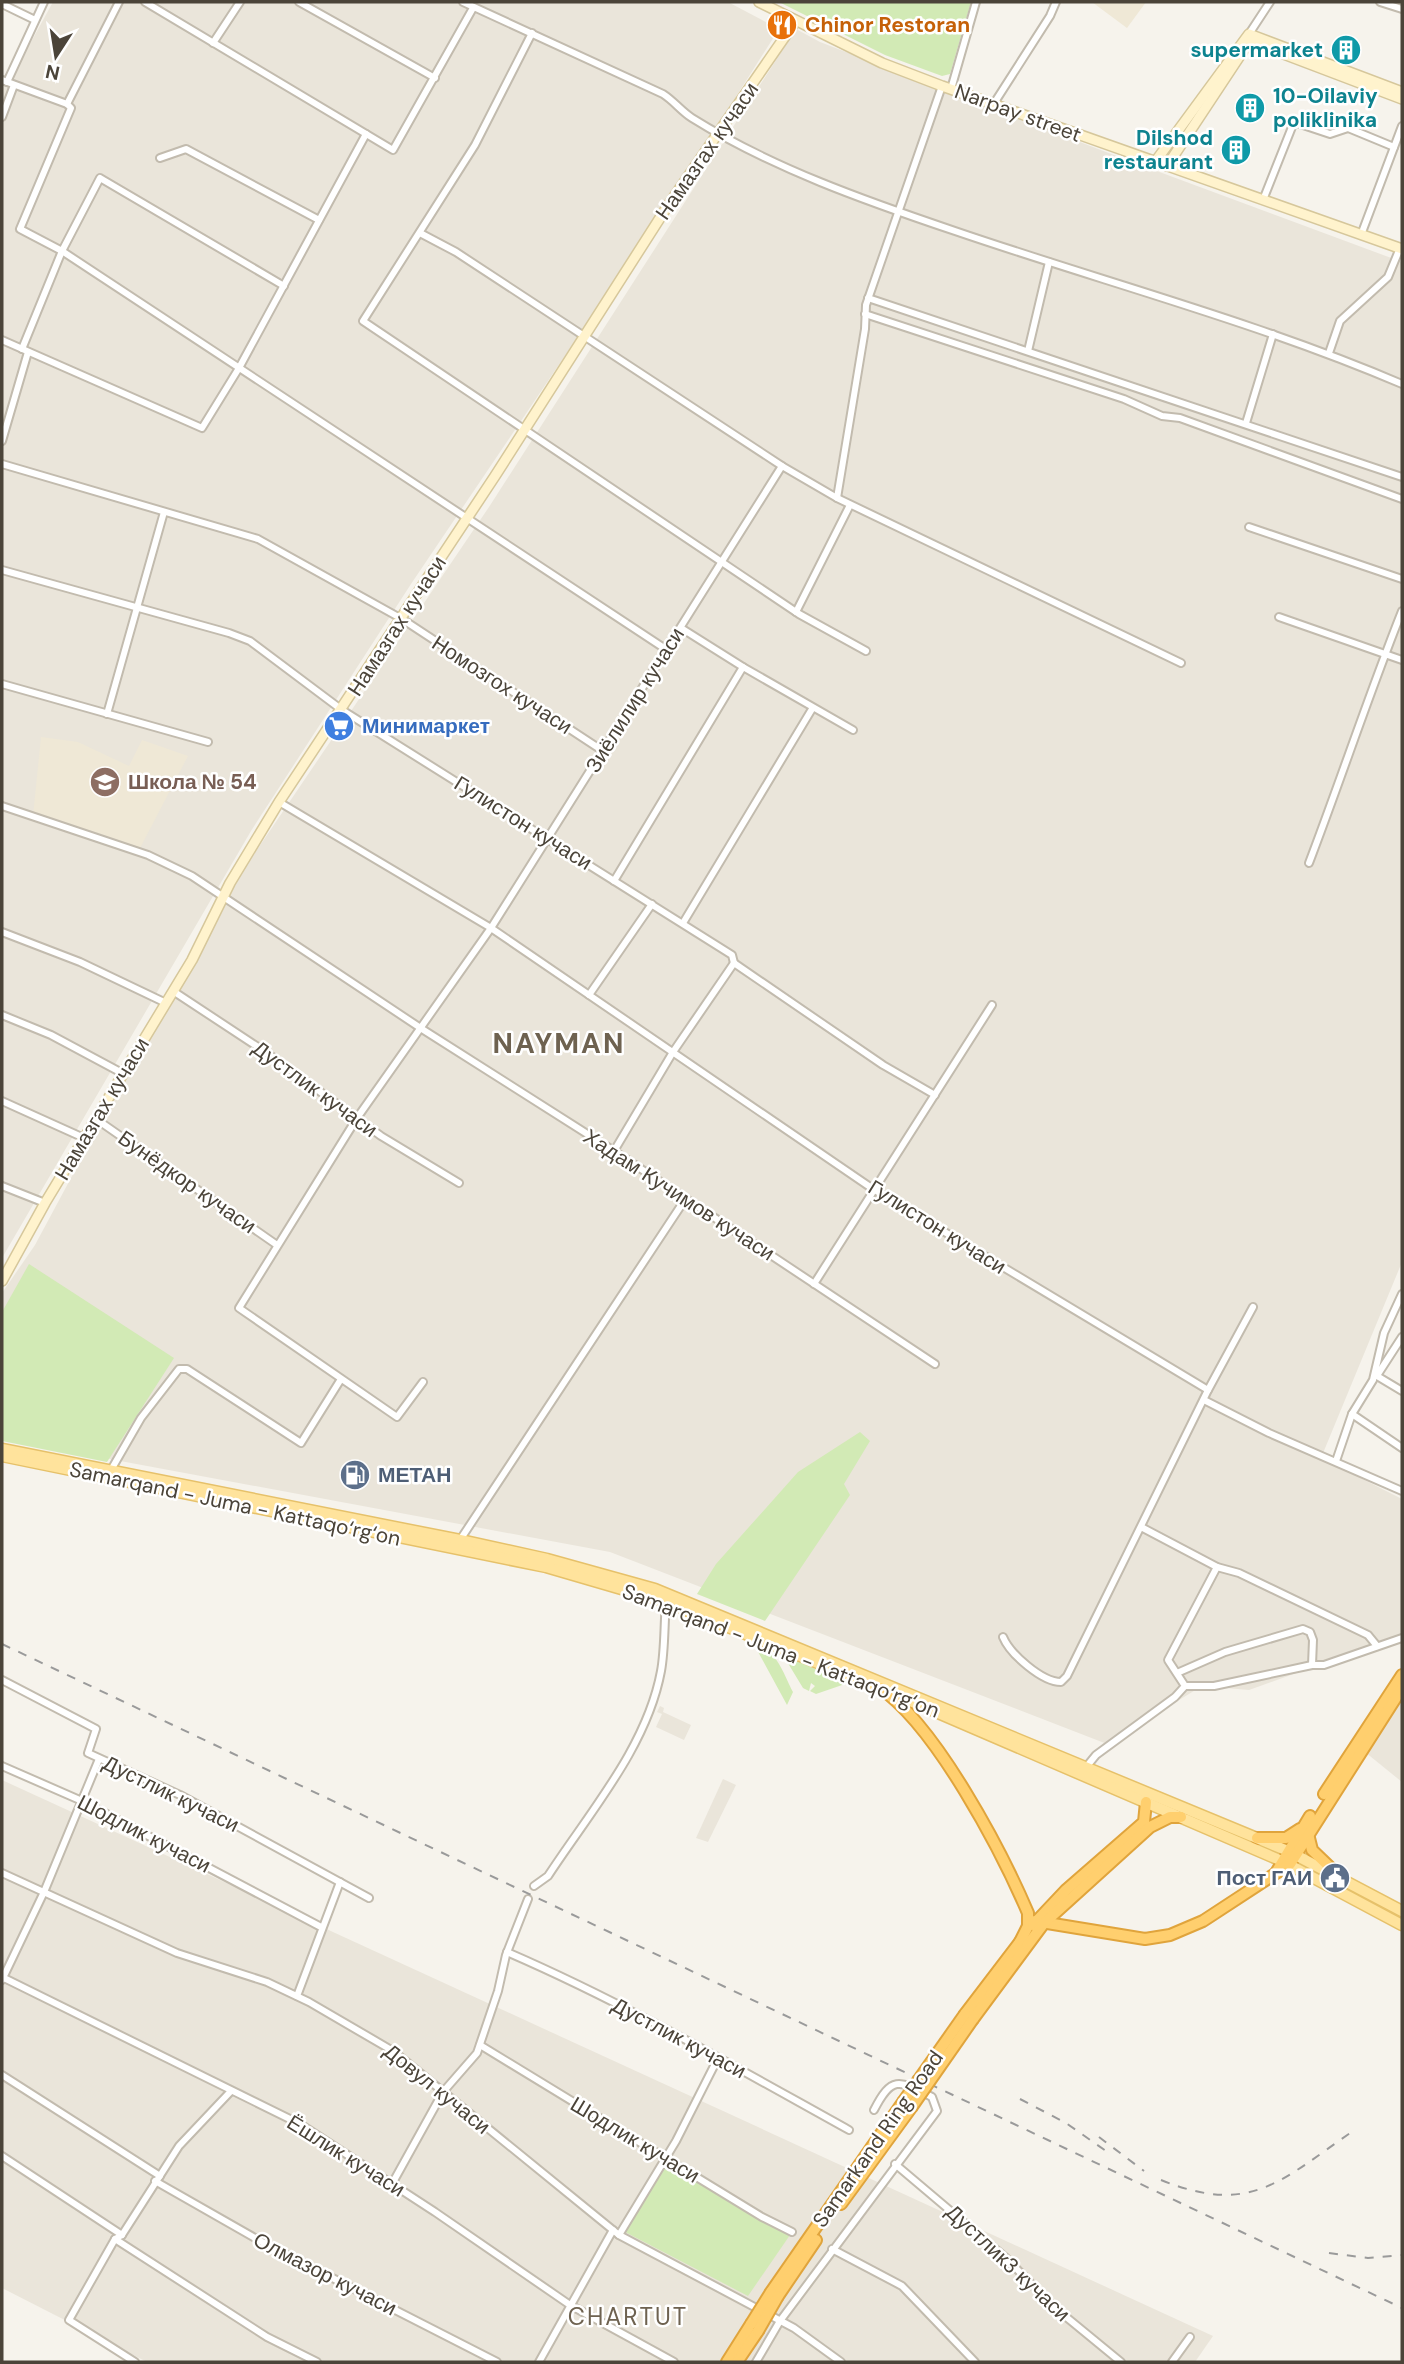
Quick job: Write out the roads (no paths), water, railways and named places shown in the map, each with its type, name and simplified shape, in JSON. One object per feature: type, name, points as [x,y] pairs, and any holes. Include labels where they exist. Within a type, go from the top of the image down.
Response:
[{"type":"highway","points":[[1040,1922],[1136,1939],[1162,1937],[1203,1921],[1287,1860],[1402,1675]]},
{"type":"highway","points":[[880,1688],[914,1717],[984,1826],[1028,1913],[1028,1926],[1019,1944]]},
{"type":"highway","points":[[1257,1838],[1286,1838],[1306,1830],[1402,1688]]},
{"type":"highway","name":"Samarkand Ring Road","points":[[737,2362],[775,2294],[1019,1944],[1094,1864],[1144,1822],[1146,1802]]},
{"type":"highway","name":"Samarkand Ring Road","points":[[969,2017],[1035,1934],[1040,1922],[1150,1827],[1170,1817],[1181,1817]]},
{"type":"highway","points":[[1306,1830],[1312,1850],[1338,1875]]},
{"type":"highway","points":[[1035,1934],[1047,1927],[1065,1927]]},
{"type":"highway","name":"Samarkand Ring Road","points":[[727,2362],[755,2327]]},
{"type":"main road","name":"Samarqand - Juma - Kattaqo‘rg‘on","points":[[2,1449],[111,1470],[161,1485]]},
{"type":"main road","name":"Samarqand - Juma - Kattaqo‘rg‘on","points":[[2,1456],[371,1527],[546,1567],[666,1602],[880,1688],[1181,1817],[1287,1860],[1338,1875],[1402,1911]]},
{"type":"main road","name":"Samarqand - Juma - Kattaqo‘rg‘on","points":[[371,1527],[460,1540],[547,1559],[655,1589],[1257,1838],[1287,1860],[1402,1925]]},
{"type":"street","points":[[2,117],[7,82],[44,2]]},
{"type":"street","points":[[67,104],[119,2]]},
{"type":"street","points":[[145,2],[393,150],[473,8]]},
{"type":"street","points":[[214,43],[240,2]]},
{"type":"street","points":[[299,2],[435,78]]},
{"type":"street","points":[[463,2],[663,94],[682,112],[799,172],[897,212],[1329,353],[1402,384]]},
{"type":"street","name":"Narpay street","points":[[759,2],[882,63],[1401,249]]},
{"type":"street","points":[[837,498],[868,298],[897,212],[947,88],[975,2]]},
{"type":"street","points":[[993,105],[1050,16],[1056,2]]},
{"type":"street","points":[[1167,166],[1270,2]]},
{"type":"street","points":[[1380,2],[1402,9]]},
{"type":"street","points":[[2,4],[35,20]]},
{"type":"street","name":"Намазгах кучаси","points":[[2,1282],[45,1203],[173,991],[279,802],[468,518],[667,207],[795,22]]},
{"type":"street","points":[[532,33],[476,141],[363,321],[796,612],[866,651]]},
{"type":"street","points":[[1250,35],[1402,92]]},
{"type":"street","points":[[1250,35],[1402,99]]},
{"type":"street","points":[[1155,162],[1250,35]]},
{"type":"street","points":[[7,82],[67,104],[71,112],[20,229],[62,251],[667,650]]},
{"type":"street","points":[[1263,200],[1294,122],[1330,134],[1348,128],[1394,147]]},
{"type":"street","points":[[1361,235],[1402,126]]},
{"type":"street","points":[[2,340],[202,428],[239,368],[366,134]]},
{"type":"street","points":[[160,158],[186,149],[319,220]]},
{"type":"street","points":[[2,441],[25,351],[62,251],[100,178],[284,286]]},
{"type":"street","points":[[420,233],[456,252],[782,466],[837,498],[1181,663]]},
{"type":"street","points":[[1329,353],[1340,321],[1388,277],[1401,249]]},
{"type":"street","points":[[1028,351],[1049,262]]},
{"type":"street","points":[[868,298],[1402,477]]},
{"type":"street","points":[[864,314],[1124,400],[1162,416],[1180,418],[1402,499]]},
{"type":"street","points":[[1246,423],[1273,334]]},
{"type":"street","name":"Номозгох кучаси","points":[[2,464],[257,539],[401,619],[603,751]]},
{"type":"street","name":"Зиёлилир кучаси","points":[[341,1379],[239,1308],[357,1118],[491,928],[782,466]]},
{"type":"street","points":[[796,612],[850,505]]},
{"type":"street","points":[[107,714],[164,512]]},
{"type":"street","points":[[1249,527],[1402,579]]},
{"type":"street","name":"Гулистон кучаси","points":[[2,570],[250,641],[342,709],[683,923],[732,955],[734,963],[883,1065],[935,1095]]},
{"type":"street","points":[[1309,863],[1335,799],[1357,724],[1402,611]]},
{"type":"street","points":[[1279,617],[1402,660]]},
{"type":"street","points":[[681,628],[812,709],[853,730]]},
{"type":"street","points":[[614,881],[743,667]]},
{"type":"street","points":[[2,684],[208,743]]},
{"type":"street","points":[[683,923],[812,709]]},
{"type":"street","name":"Гулистон кучаси","points":[[279,802],[491,928],[873,1189],[1208,1390]]},
{"type":"street","name":"Хадам Кучимов кучаси","points":[[2,806],[148,855],[192,876],[935,1364]]},
{"type":"street","points":[[589,995],[652,904]]},
{"type":"street","points":[[2,932],[80,961],[166,1003]]},
{"type":"street","points":[[614,1151],[673,1052],[734,963]]},
{"type":"street","name":"Дустлик кучаси","points":[[173,991],[267,1053],[357,1118],[460,1183]]},
{"type":"street","points":[[814,1284],[992,1005]]},
{"type":"street","points":[[2,1015],[51,1035],[122,1073]]},
{"type":"street","points":[[2,1101],[84,1138]]},
{"type":"street","name":"Бунёдкор кучаси","points":[[96,1119],[277,1245]]},
{"type":"street","points":[[2,1186],[45,1203]]},
{"type":"street","points":[[460,1540],[587,1343],[686,1198]]},
{"type":"street","points":[[1376,1377],[1384,1333],[1402,1294]]},
{"type":"street","points":[[1003,1637],[1007,1647],[1022,1662],[1056,1683],[1061,1682],[1143,1528],[1208,1390],[1253,1307]]},
{"type":"street","points":[[1336,1461],[1352,1414],[1402,1337]]},
{"type":"street","points":[[111,1470],[141,1418],[180,1369],[187,1369],[301,1443],[341,1379],[397,1417],[423,1382]]},
{"type":"street","points":[[1376,1377],[1402,1391]]},
{"type":"street","points":[[1204,1401],[1402,1491]]},
{"type":"street","points":[[1352,1414],[1402,1448]]},
{"type":"street","points":[[1143,1528],[1217,1567],[1239,1573],[1368,1635],[1377,1646]]},
{"type":"street","points":[[1185,1686],[1168,1660],[1217,1567]]},
{"type":"street","points":[[534,1886],[548,1876],[618,1770],[642,1728],[661,1672],[666,1602]]},
{"type":"street","points":[[1177,1673],[1225,1651],[1303,1629],[1310,1632],[1313,1640],[1312,1665]]},
{"type":"street","points":[[1087,1766],[1096,1755],[1175,1697],[1185,1686],[1214,1686],[1312,1665],[1324,1665],[1402,1638]]},
{"type":"street","name":"Дустлик кучаси","points":[[2,1680],[96,1729],[88,1752],[99,1759],[180,1795],[369,1898]]},
{"type":"street","points":[[2,1978],[44,1892],[99,1759]]},
{"type":"street","name":"Шодлик кучаси","points":[[2,1766],[82,1801],[321,1927]]},
{"type":"street","name":"Довул кучаси","points":[[2,1874],[177,1953],[267,1982],[297,1996],[393,2051],[620,2235],[780,2321],[841,2362]]},
{"type":"street","points":[[297,1996],[340,1882]]},
{"type":"street","points":[[392,2184],[443,2092],[468,2066],[480,2045],[498,1991],[507,1952],[528,1899]]},
{"type":"street","name":"Дустлик кучаси","points":[[507,1952],[549,1970],[849,2130]]},
{"type":"street","name":"Ёшлик кучаси","points":[[2,1978],[300,2124],[570,2305],[674,2362]]},
{"type":"street","name":"Шодлик кучаси","points":[[480,2045],[762,2217],[792,2232]]},
{"type":"street","points":[[620,2235],[718,2058]]},
{"type":"street","name":"Олмазор кучаси","points":[[2,2076],[157,2179],[262,2242],[497,2362]]},
{"type":"street","points":[[757,2362],[780,2321],[937,2111],[935,2101],[907,2084],[897,2083],[885,2090],[874,2110]]},
{"type":"street","points":[[135,2362],[69,2322],[115,2239],[122,2235],[157,2179],[187,2137],[231,2091]]},
{"type":"street","points":[[2,2156],[122,2235]]},
{"type":"street","name":"Дустлик3 кучаси","points":[[895,2164],[1006,2257],[1054,2307],[1121,2362]]},
{"type":"street","points":[[539,2362],[613,2230]]},
{"type":"street","points":[[115,2239],[267,2337],[317,2362]]},
{"type":"street","points":[[832,2249],[902,2286],[975,2362]]},
{"type":"street","points":[[1172,2362],[1190,2337]]},
{"type":"railway","points":[[2,1644],[1402,2308]]},
{"type":"railway","points":[[1020,2099],[1066,2123],[1106,2151]]},
{"type":"railway","points":[[1161,2180],[1220,2195],[1244,2193],[1286,2177],[1356,2129]]},
{"type":"railway","points":[[1099,2137],[1144,2171]]},
{"type":"railway","points":[[1329,2253],[1368,2258],[1402,2255]]},
{"type":"place","name":"Chinor Restoran","points":[[782,25]]},
{"type":"place","name":"supermarket","points":[[1346,50]]},
{"type":"place","name":"10-Oilaviy poliklinika","points":[[1250,108]]},
{"type":"place","name":"Dilshod restaurant","points":[[1236,150]]},
{"type":"place","name":"Минимаркет","points":[[339,726]]},
{"type":"place","name":"Школа № 54","points":[[105,782]]},
{"type":"place","name":"МЕТАН","points":[[355,1475]]},
{"type":"place","name":"Пост ГАИ","points":[[1335,1878]]},
{"type":"district","name":"NAYMAN","points":[[559,1043]]},
{"type":"district","name":"CHARTUT","points":[[628,2317]]}]
